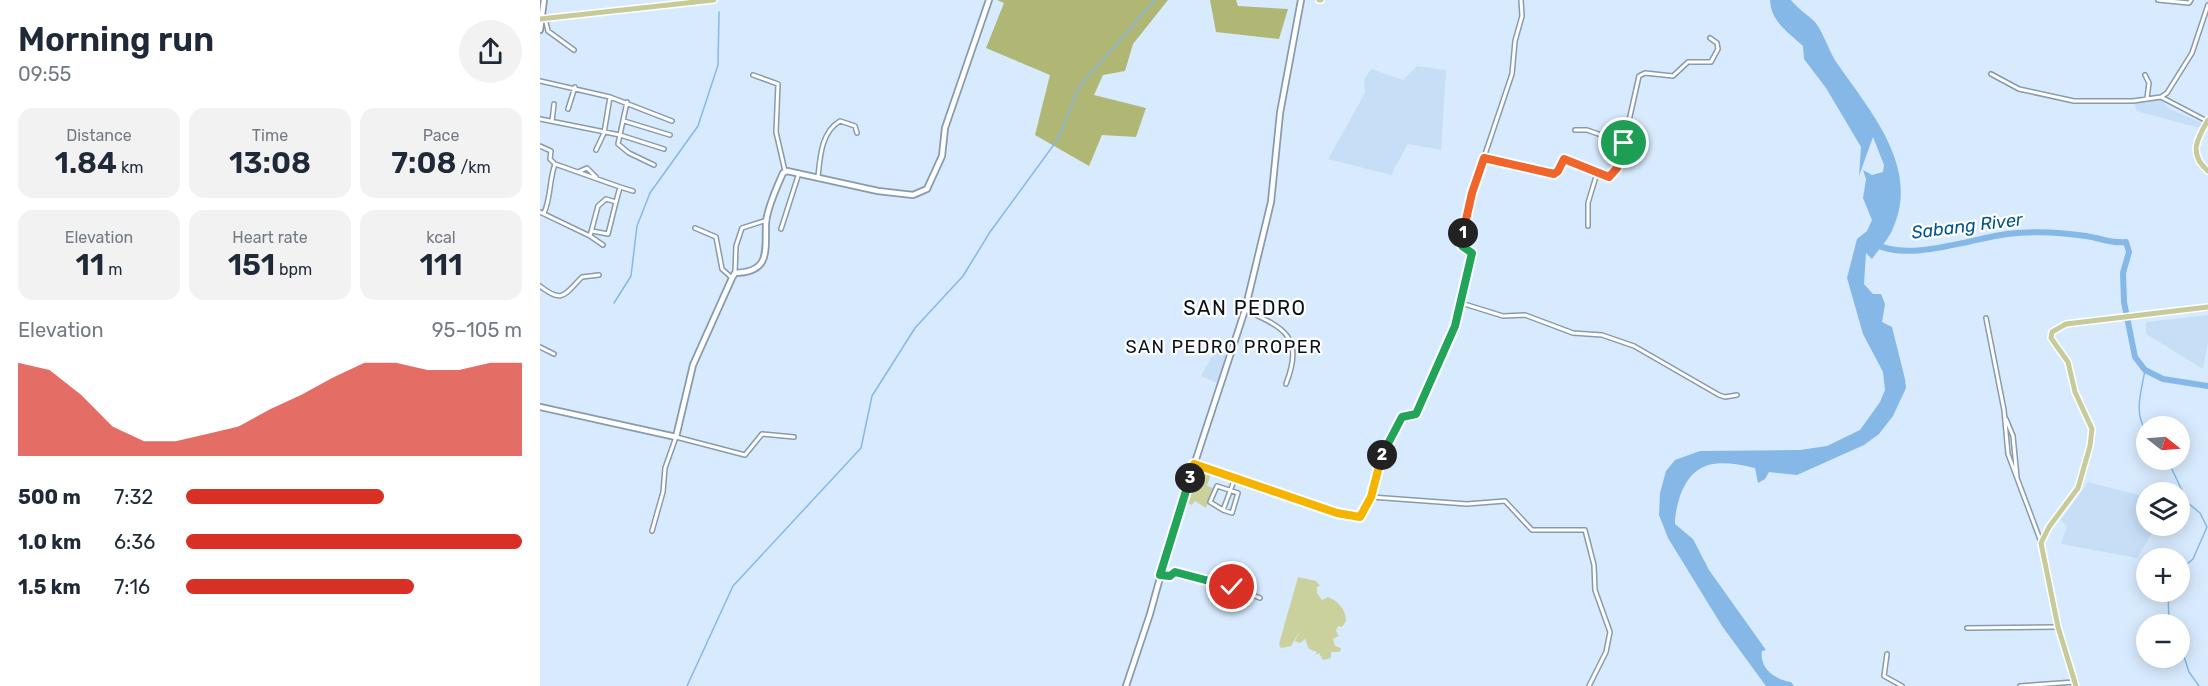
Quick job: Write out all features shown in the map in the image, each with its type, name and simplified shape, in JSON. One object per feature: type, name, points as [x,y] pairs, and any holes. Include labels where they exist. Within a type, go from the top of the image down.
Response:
[{"type":"main road","points":[[542,18],[714,0]]},
{"type":"main road","points":[[2207,120],[2194,150],[2208,171]]},
{"type":"main road","points":[[2075,684],[2058,627],[2041,543],[2049,527],[2078,488],[2092,438],[2090,421],[2075,392],[2068,362],[2051,338],[2052,332],[2066,324],[2208,307]]},
{"type":"street","points":[[540,30],[544,0]]},
{"type":"street","points":[[785,171],[860,188],[908,195],[919,195],[927,189],[942,156],[945,128],[989,0]]},
{"type":"street","points":[[1126,686],[1194,464],[1245,310],[1271,202],[1280,113],[1301,0]]},
{"type":"street","points":[[1194,464],[1354,518],[1365,513],[1385,446],[1402,417],[1416,414],[1446,349],[1461,303],[1472,253],[1462,246],[1464,228],[1512,74],[1515,41],[1522,16],[1521,0]]},
{"type":"street","points":[[2158,0],[2189,3],[2191,0]]},
{"type":"street","points":[[1991,74],[2019,89],[2051,97],[2091,102],[2161,97],[2167,93],[2192,53],[2208,5]]},
{"type":"street","points":[[542,18],[548,31],[574,50]]},
{"type":"street","points":[[1484,158],[1554,174],[1564,159],[1605,177],[1612,175],[1624,143],[1639,76],[1645,73],[1673,76],[1688,62],[1711,62],[1718,49],[1717,43],[1710,38]]},
{"type":"street","points":[[695,228],[716,237],[722,269],[733,275],[751,273],[758,268],[767,245],[767,220],[785,171],[776,132],[779,87],[776,83],[753,75]]},
{"type":"street","points":[[2145,75],[2149,82],[2147,98]]},
{"type":"street","points":[[540,81],[575,87],[627,102],[672,121]]},
{"type":"street","points":[[568,109],[575,87]]},
{"type":"street","points":[[596,150],[604,133],[610,97]]},
{"type":"street","points":[[2161,97],[2207,120]]},
{"type":"street","points":[[627,102],[619,145],[654,165]]},
{"type":"street","points":[[552,121],[554,104]]},
{"type":"street","points":[[540,118],[620,135],[664,149]]},
{"type":"street","points":[[624,121],[670,135]]},
{"type":"street","points":[[818,177],[822,149],[833,126],[841,121],[854,125],[857,133]]},
{"type":"street","points":[[1575,130],[1587,130],[1624,143]]},
{"type":"street","points":[[540,146],[551,151],[550,159],[555,164],[633,191]]},
{"type":"street","points":[[555,164],[548,186],[548,204],[542,212],[603,245]]},
{"type":"street","points":[[578,172],[590,169],[597,178]]},
{"type":"street","points":[[781,229],[799,173]]},
{"type":"street","points":[[1588,226],[1588,203],[1597,173]]},
{"type":"street","points":[[592,231],[608,234],[620,187]]},
{"type":"street","points":[[590,236],[600,203],[606,199],[616,202]]},
{"type":"street","points":[[652,531],[663,492],[665,468],[676,437],[693,365],[733,275],[736,246],[742,228],[767,220]]},
{"type":"street","points":[[540,286],[547,294],[555,296],[571,290],[582,277],[599,275]]},
{"type":"street","points":[[1461,303],[1503,316],[1525,315],[1540,319],[1573,333],[1602,335],[1634,346],[1719,395],[1725,397],[1737,395]]},
{"type":"street","points":[[1245,310],[1277,325],[1294,348],[1286,384]]},
{"type":"street","points":[[1986,318],[2005,414],[2008,454],[2041,543]]},
{"type":"street","points":[[540,347],[554,354]]},
{"type":"street","points":[[540,407],[745,455],[760,435],[794,436]]},
{"type":"street","points":[[1223,510],[1235,478]]},
{"type":"street","points":[[1216,487],[1239,495],[1232,513],[1223,510],[1210,502],[1216,487]]},
{"type":"street","points":[[1371,497],[1467,504],[1500,500],[1513,506],[1526,526],[1532,530],[1585,530],[1594,565],[1594,590],[1610,632],[1603,658],[1589,686]]},
{"type":"street","points":[[1160,575],[1170,576],[1175,572],[1232,587],[1260,598]]},
{"type":"street","points":[[1967,628],[2058,627]]},
{"type":"street","points":[[1887,654],[1884,676],[1902,686]]},
{"type":"street","points":[[2020,686],[2075,684]]},
{"type":"shaded area","points":[[1417,66],[1446,70],[1441,150],[1408,144],[1391,175],[1328,159],[1365,93],[1364,80],[1371,69],[1403,80]]},
{"type":"shaded area","points":[[2159,98],[2170,109],[2202,123],[2200,128],[2136,111],[2135,101]]},
{"type":"shaded area","points":[[2208,315],[2208,342],[2203,369],[2146,334],[2146,322]]},
{"type":"shaded area","points":[[1214,352],[1228,355],[1219,384],[1201,376]]},
{"type":"shaded area","points":[[2088,482],[2136,494],[2136,536],[2150,536],[2143,548],[2136,548],[2136,558],[2061,544],[2067,526],[2061,520]]},
{"type":"green space","points":[[997,0],[1168,0],[1133,44],[1125,71],[1103,75],[1094,95],[1146,108],[1136,137],[1102,135],[1089,166],[1035,135],[1050,75],[986,48],[1004,3]]},
{"type":"green space","points":[[1210,0],[1236,0],[1238,6],[1288,9],[1279,39],[1216,32]]},
{"type":"green space","points":[[1196,465],[1212,471],[1207,486],[1213,488],[1206,508],[1195,501],[1192,505],[1183,501],[1187,489],[1191,491],[1193,487],[1189,485]]},
{"type":"green space","points":[[1298,577],[1316,581],[1320,586],[1317,587],[1317,593],[1322,600],[1328,597],[1332,599],[1341,606],[1345,613],[1346,621],[1342,627],[1338,626],[1336,631],[1339,636],[1333,639],[1335,646],[1341,648],[1340,652],[1331,652],[1331,658],[1323,660],[1319,653],[1315,655],[1317,652],[1309,649],[1305,639],[1300,643],[1295,641],[1301,629],[1291,646],[1281,648],[1279,644]]},
{"type":"water","points":[[1770,0],[1791,0],[1815,22],[1836,61],[1865,102],[1888,142],[1896,163],[1900,184],[1900,206],[1891,232],[1872,259],[1866,253],[1864,284],[1873,294],[1881,294],[1885,304],[1882,322],[1892,327],[1905,379],[1906,388],[1893,416],[1879,434],[1864,445],[1797,475],[1769,472],[1765,479],[1758,483],[1755,468],[1720,463],[1701,468],[1686,484],[1676,510],[1675,524],[1693,539],[1709,570],[1766,650],[1762,651],[1762,657],[1766,668],[1774,676],[1791,682],[1794,686],[1766,686],[1722,626],[1668,538],[1659,515],[1660,493],[1666,471],[1675,460],[1700,451],[1800,450],[1827,446],[1860,430],[1880,402],[1885,390],[1883,372],[1863,334],[1847,278],[1857,239],[1867,231],[1872,220],[1863,198],[1866,179],[1863,170],[1872,175],[1883,172],[1884,165],[1873,137],[1859,176],[1861,147],[1826,88],[1804,59],[1803,46],[1777,21]]},
{"type":"waterway","points":[[687,686],[733,586],[861,448],[872,396],[915,328],[963,276],[990,232],[1058,139],[1079,87],[1155,0]]},
{"type":"waterway","points":[[614,303],[631,276],[637,226],[650,193],[698,126],[718,65],[719,12]]},
{"type":"waterway","name":"Sabang River","points":[[1875,244],[1889,249],[1922,250],[2007,234],[2036,232],[2126,242],[2129,252],[2123,273],[2124,302],[2135,357],[2145,370],[2163,379],[2208,386]]},
{"type":"waterway","points":[[2140,416],[2145,370]]},
{"type":"waterway","points":[[2172,470],[2188,503],[2200,513],[2207,527],[2190,562]]},
{"type":"waterway","points":[[2168,602],[2169,614]]},
{"type":"waterway","points":[[2188,668],[2199,686]]},
{"type":"district","name":"SAN PEDRO","points":[[1245,308]]},
{"type":"district","name":"SAN PEDRO PROPER","points":[[1224,347]]},
{"type":"route","points":[[1232,587],[1175,572],[1170,576],[1160,575],[1174,523],[1194,464],[1337,513],[1354,518],[1360,517],[1365,513],[1371,497],[1385,446],[1402,417],[1412,417],[1416,414],[1455,326],[1472,253],[1470,249],[1462,246],[1466,220],[1484,158],[1554,174],[1557,173],[1564,159],[1609,177],[1617,168],[1624,143]]}]
